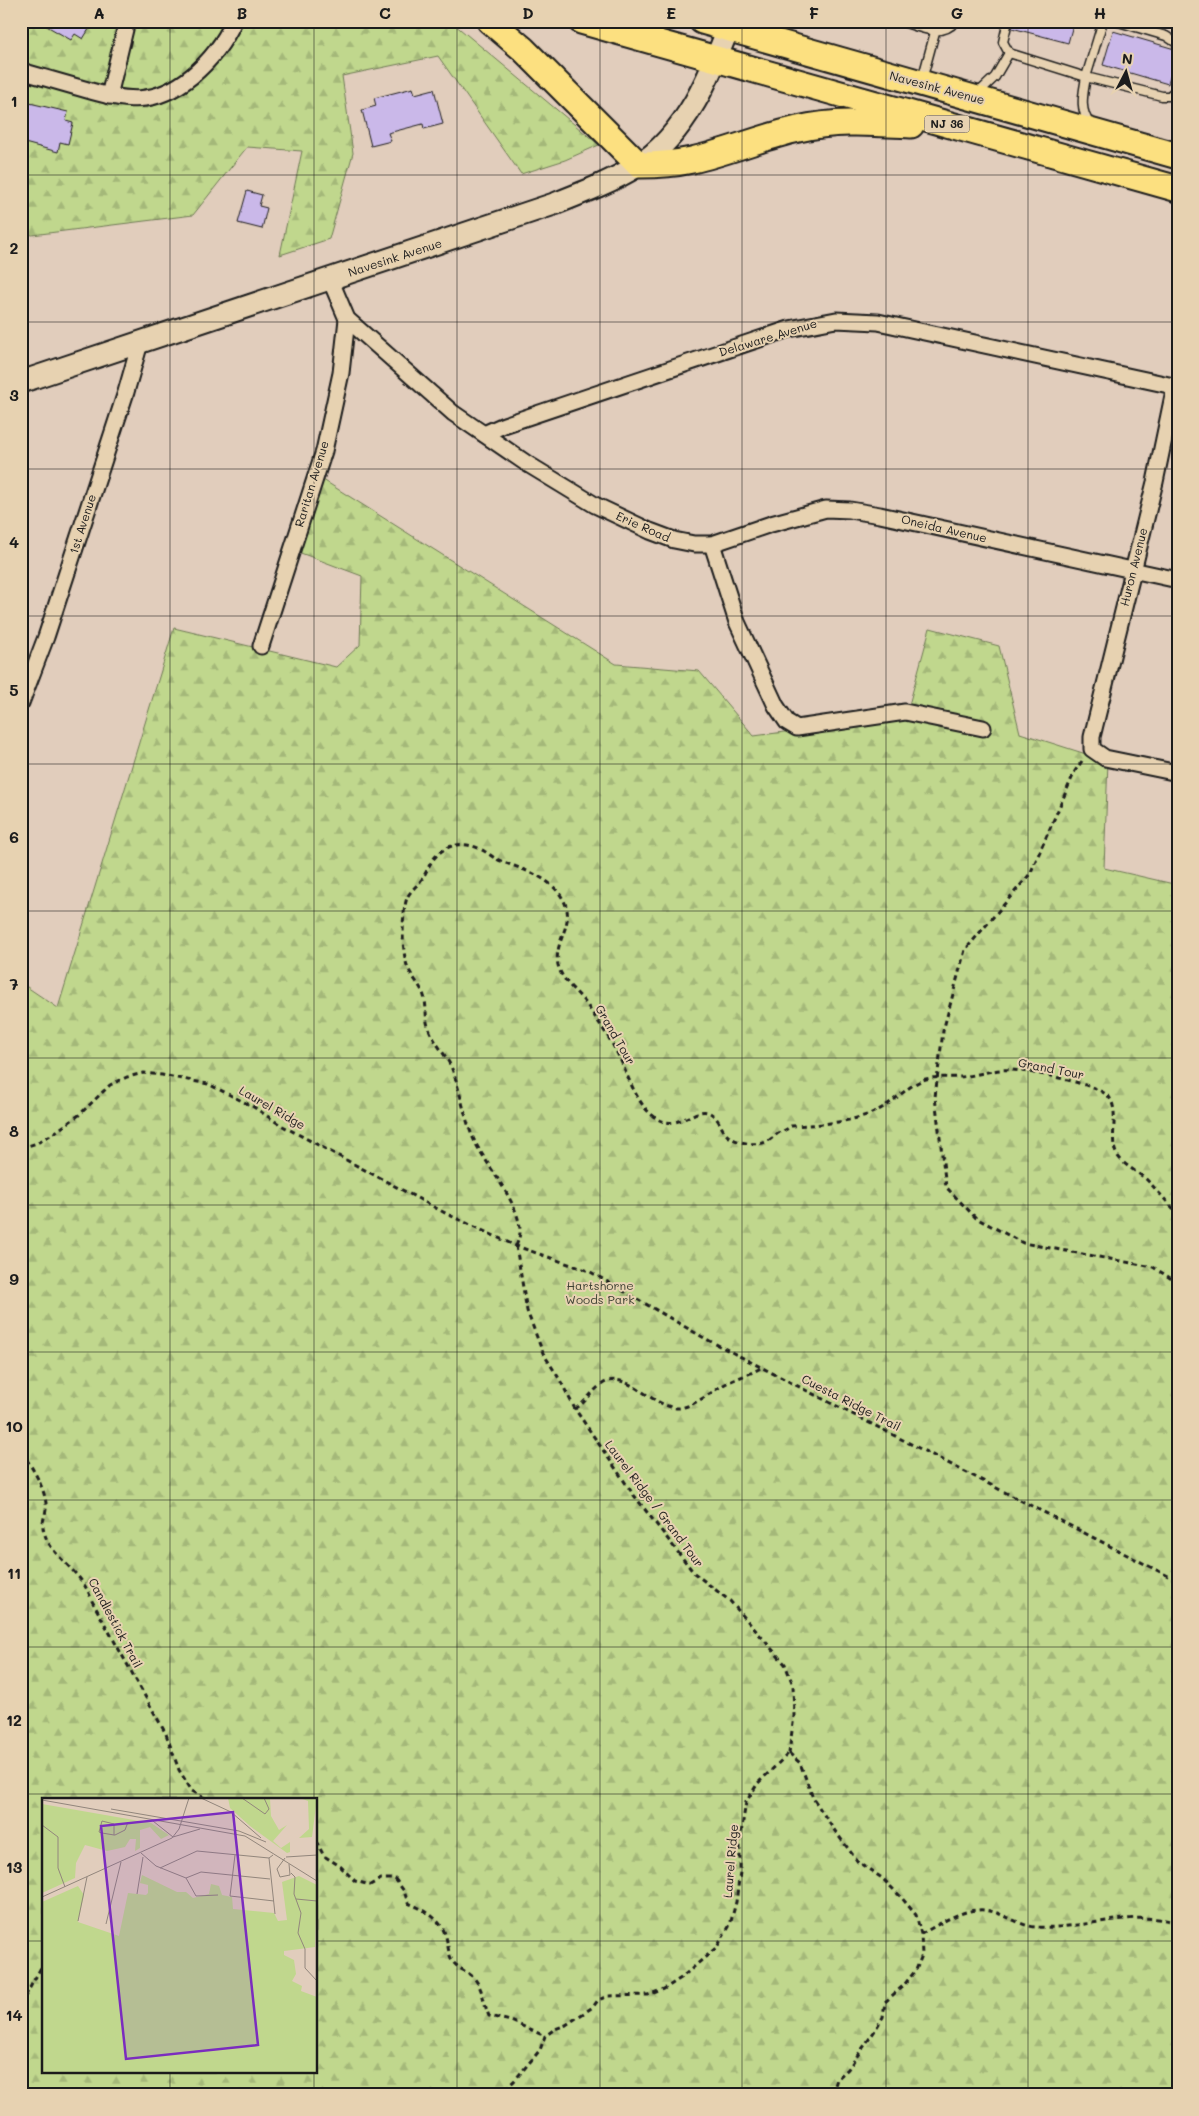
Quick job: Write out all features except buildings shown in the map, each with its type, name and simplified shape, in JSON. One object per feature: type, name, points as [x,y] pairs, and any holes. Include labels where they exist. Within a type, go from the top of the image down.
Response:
[{"type":"highway","points":[[490,21],[523,49],[639,165],[693,160],[788,131],[816,125],[857,122],[959,128]]},
{"type":"highway","name":"NJ 36","points":[[581,21],[1178,189]]},
{"type":"highway","name":"NJ 36","points":[[702,21],[730,25]]},
{"type":"highway","name":"Navesink Avenue","points":[[730,25],[921,84],[1178,156]]},
{"type":"main road","name":"Navesink Avenue","points":[[21,382],[554,204],[600,186],[639,165],[656,151],[686,118],[716,59],[730,25]]},
{"type":"street","points":[[109,96],[127,21]]},
{"type":"street","points":[[21,71],[109,96],[133,100],[144,99],[172,90],[195,73],[218,50],[234,21]]},
{"type":"street","name":"Erie Road","points":[[330,279],[347,319],[453,413],[526,463],[595,505],[674,540],[694,544],[712,544]]},
{"type":"street","name":"Raritan Avenue","points":[[261,646],[324,451],[341,373],[347,319]]},
{"type":"street","name":"Delaware Avenue","points":[[484,434],[504,425],[789,329],[836,320],[878,322],[1176,386]]},
{"type":"street","name":"1st Avenue","points":[[21,703],[46,637],[123,402],[140,343]]},
{"type":"street","name":"Huron Avenue","points":[[1092,749],[1092,737],[1155,482],[1176,386]]},
{"type":"street","name":"Oneida Avenue","points":[[712,544],[771,524],[826,509],[850,510],[1178,580]]},
{"type":"street","points":[[712,544],[737,622],[776,706],[786,722],[797,728],[905,712],[983,728]]},
{"type":"street","points":[[1092,749],[1106,758],[1178,774]]},
{"type":"lane","points":[[900,21],[935,32],[950,28],[956,21]]},
{"type":"lane","points":[[1008,21],[1003,42],[1009,53],[1086,77],[1162,96],[1169,96],[1176,90],[1178,82]]},
{"type":"lane","points":[[1098,133],[1084,115],[1082,108],[1086,77],[1103,21]]},
{"type":"lane","points":[[1115,21],[1166,36],[1178,44]]},
{"type":"lane","points":[[921,84],[935,32]]},
{"type":"lane","points":[[972,98],[995,77],[1009,53]]},
{"type":"path","points":[[1092,749],[1075,771],[1030,874],[965,950],[944,1031],[935,1098],[946,1187],[976,1218],[1023,1242],[1153,1267],[1178,1283]]},
{"type":"path","name":"Grand Tour","points":[[516,1246],[521,1234],[518,1216],[474,1139],[450,1065],[428,1025],[424,994],[415,983],[404,955],[402,940],[407,898],[443,849],[456,844],[467,844],[477,847],[498,860],[520,867],[543,878],[562,898],[568,912],[567,926],[558,954],[561,974],[584,1002],[616,1050],[643,1105],[650,1114],[661,1122],[674,1123],[687,1120],[694,1113],[700,1111],[714,1116],[729,1137],[738,1141],[759,1144],[769,1141],[791,1126],[844,1122],[870,1115],[924,1079],[938,1076],[959,1077],[1012,1070],[1085,1084],[1100,1090],[1109,1097],[1113,1106],[1114,1145],[1117,1154],[1122,1161],[1145,1178],[1178,1213]]},
{"type":"path","name":"Laurel Ridge","points":[[21,1148],[37,1143],[80,1115],[110,1085],[127,1077],[144,1073],[178,1077],[208,1084],[231,1095],[447,1214],[516,1246]]},
{"type":"path","name":"Cuesta Ridge Trail","points":[[516,1246],[589,1271],[762,1368],[1178,1581]]},
{"type":"path","name":"Laurel Ridge / Grand Tour","points":[[516,1246],[526,1311],[543,1353],[560,1380],[574,1409],[633,1494],[694,1573],[730,1601],[785,1664],[793,1685],[794,1716],[789,1753]]},
{"type":"path","points":[[574,1409],[582,1405],[588,1395],[606,1382],[616,1380],[633,1386],[647,1396],[676,1408],[685,1406],[728,1382],[762,1368]]},
{"type":"path","name":"Candlestick Trail","points":[[21,1452],[38,1479],[43,1493],[46,1510],[42,1524],[44,1534],[50,1545],[74,1569],[85,1584],[92,1601],[166,1734],[179,1770],[192,1790],[205,1798]]},
{"type":"path","points":[[789,1753],[800,1763],[813,1798],[832,1827],[858,1862],[882,1878],[916,1915],[921,1934],[922,1955],[916,1970],[885,2002],[883,2017],[848,2069],[837,2079],[832,2095]]},
{"type":"path","name":"Laurel Ridge","points":[[545,2036],[555,2029],[566,2026],[594,2007],[598,2000],[608,1996],[648,1995],[664,1990],[717,1947],[730,1925],[736,1902],[740,1872],[740,1840],[746,1802],[758,1783],[789,1753]]},
{"type":"path","points":[[318,1845],[324,1856],[340,1866],[355,1881],[370,1884],[381,1879],[395,1879],[404,1891],[408,1903],[424,1909],[437,1921],[445,1934],[447,1948],[455,1964],[473,1977],[483,1992],[489,2016],[511,2021],[545,2036],[540,2050],[514,2082],[498,2095]]},
{"type":"path","points":[[921,1934],[959,1915],[978,1909],[997,1913],[1033,1927],[1074,1926],[1157,1918],[1178,1923]]},
{"type":"path","points":[[21,2004],[42,1966]]},
{"type":"green space","points":[[21,21],[445,21],[454,24],[599,145],[565,160],[521,174],[438,56],[342,76],[353,153],[329,239],[280,255],[302,151],[247,147],[193,215],[32,235],[21,230]]},
{"type":"green space","name":"Hartshorne Woods Park","points":[[320,478],[616,664],[699,671],[754,736],[906,716],[930,628],[999,646],[1020,733],[1108,761],[1104,868],[1178,885],[1178,2095],[21,2095],[21,983],[58,1008],[174,628],[336,667],[360,645],[362,576],[298,552]]}]
